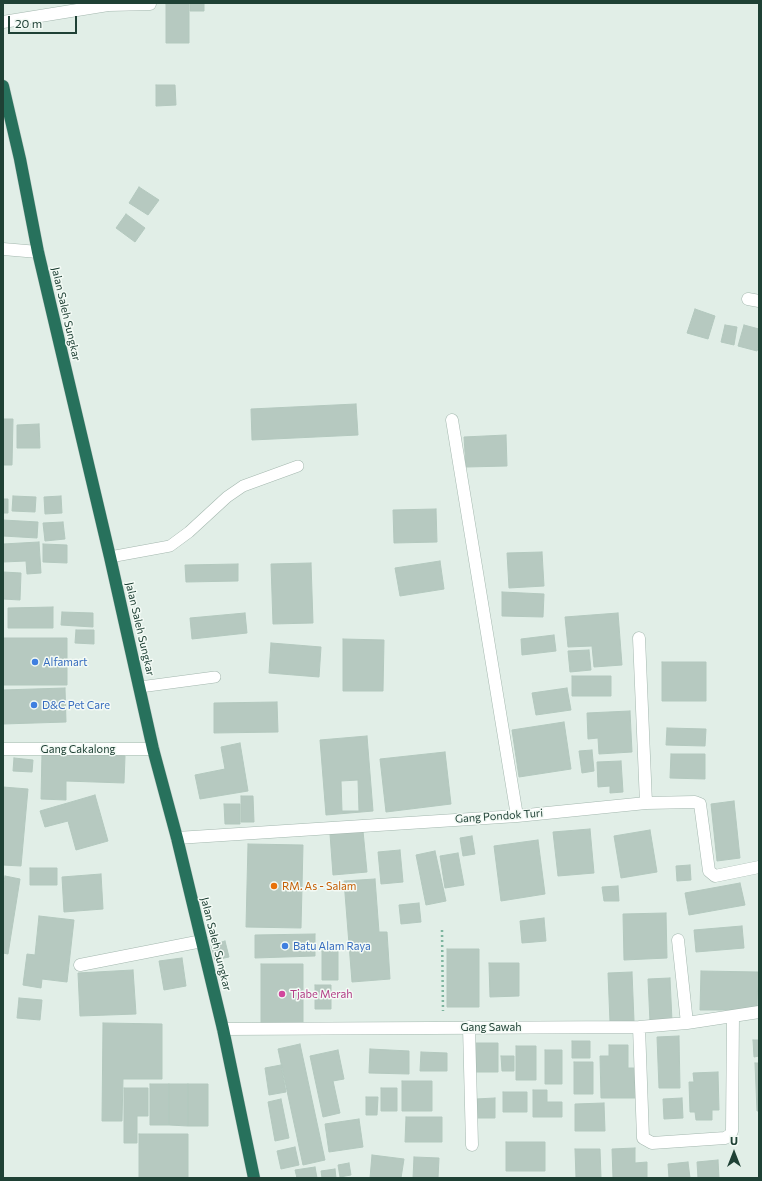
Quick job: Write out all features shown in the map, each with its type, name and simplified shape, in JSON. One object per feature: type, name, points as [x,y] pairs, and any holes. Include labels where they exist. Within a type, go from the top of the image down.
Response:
[{"type":"highway","name":"Jalan Saleh Sungkar","points":[[3,86],[20,159],[38,252],[110,557],[153,749],[177,838],[223,1029],[254,1178]]},
{"type":"street","points":[[3,22],[108,5],[150,4]]},
{"type":"street","points":[[3,248],[38,252]]},
{"type":"street","points":[[452,420],[517,816]]},
{"type":"street","points":[[639,638],[646,803]]},
{"type":"street","name":"Gang Cakalong","points":[[3,749],[153,749]]},
{"type":"street","name":"Gang Pondok Turi","points":[[177,838],[517,816],[646,803],[695,802],[700,804],[709,871],[715,876],[759,867]]},
{"type":"street","points":[[678,940],[687,1023]]},
{"type":"street","points":[[80,965],[202,941]]},
{"type":"street","name":"Gang Sawah","points":[[223,1029],[639,1027],[687,1023],[759,1012]]},
{"type":"street","points":[[639,1027],[643,1138],[652,1143],[725,1138],[730,1136],[732,1131],[733,1016]]},
{"type":"street","points":[[468,1028],[472,1144]]},
{"type":"lane","points":[[110,557],[170,546],[189,532],[227,497],[243,486],[298,466]]},
{"type":"lane","points":[[140,687],[216,677]]},
{"type":"path","points":[[442,930],[443,1028]]},
{"type":"building","points":[[190,3],[204,3],[204,11],[190,11]]},
{"type":"building","points":[[166,4],[189,4],[189,43],[166,43]]},
{"type":"building","points":[[156,85],[175,85],[176,105],[156,106]]},
{"type":"building","points":[[139,187],[159,200],[148,215],[129,203]]},
{"type":"building","points":[[126,214],[145,228],[135,242],[116,228]]},
{"type":"building","points":[[695,309],[715,316],[708,339],[687,333]]},
{"type":"building","points":[[725,325],[737,327],[734,345],[721,342]]},
{"type":"building","points":[[744,325],[759,329],[759,345],[757,351],[738,346]]},
{"type":"building","points":[[356,404],[358,435],[252,440],[251,409]]},
{"type":"building","points":[[3,419],[13,419],[12,465],[3,465]]},
{"type":"building","points":[[39,424],[40,448],[17,448],[17,425]]},
{"type":"building","points":[[506,435],[507,466],[466,467],[464,437]]},
{"type":"building","points":[[13,496],[36,497],[35,512],[12,511]]},
{"type":"building","points":[[61,496],[62,513],[45,514],[44,497]]},
{"type":"building","points":[[3,499],[8,499],[8,513],[3,513]]},
{"type":"building","points":[[436,509],[437,542],[394,543],[393,510]]},
{"type":"building","points":[[3,520],[38,522],[37,538],[3,536]]},
{"type":"building","points":[[63,522],[65,539],[45,541],[43,523]]},
{"type":"building","points":[[39,542],[41,573],[27,574],[26,561],[3,562],[3,544]]},
{"type":"building","points":[[43,544],[67,545],[67,563],[43,562]]},
{"type":"building","points":[[542,552],[544,586],[509,588],[507,553]]},
{"type":"building","points":[[440,561],[444,589],[400,596],[395,568]]},
{"type":"building","points":[[311,563],[313,623],[273,624],[271,564]]},
{"type":"building","points":[[238,564],[238,581],[186,582],[185,565]]},
{"type":"building","points":[[3,572],[21,573],[20,600],[3,599]]},
{"type":"building","points":[[502,592],[544,594],[543,617],[502,616]]},
{"type":"building","points":[[53,607],[53,628],[8,628],[8,608]]},
{"type":"building","points":[[62,612],[93,613],[93,627],[61,625]]},
{"type":"building","points":[[245,613],[247,633],[192,639],[190,618]]},
{"type":"building","points":[[618,613],[622,665],[594,667],[592,646],[568,647],[565,617]]},
{"type":"building","points":[[76,630],[94,630],[94,644],[75,643]]},
{"type":"building","points":[[554,635],[556,651],[522,655],[521,639]]},
{"type":"building","name":"Alfamart","points":[[3,638],[67,638],[67,685],[3,685]]},
{"type":"building","points":[[343,639],[384,640],[383,691],[343,691]]},
{"type":"building","points":[[271,643],[321,647],[319,677],[269,673]]},
{"type":"building","points":[[589,650],[591,670],[570,672],[568,651]]},
{"type":"building","points":[[662,662],[706,662],[706,701],[662,701]]},
{"type":"building","points":[[572,676],[611,676],[611,696],[572,696]]},
{"type":"building","name":"D&C Pet Care","points":[[65,688],[66,722],[3,724],[3,690]]},
{"type":"building","points":[[567,688],[571,710],[536,715],[532,693]]},
{"type":"building","points":[[277,702],[278,732],[214,733],[214,703]]},
{"type":"building","points":[[630,711],[632,752],[599,754],[598,738],[588,739],[587,713]]},
{"type":"building","points":[[564,722],[571,769],[519,777],[512,730]]},
{"type":"building","points":[[667,728],[706,729],[705,746],[666,745]]},
{"type":"building","points":[[367,736],[373,811],[326,815],[320,740]]},
{"type":"building","points":[[240,743],[248,791],[200,799],[195,775],[225,769],[221,747]]},
{"type":"building","points":[[592,750],[594,771],[582,773],[579,751]]},
{"type":"building","points":[[445,752],[451,804],[386,812],[380,759]]},
{"type":"building","points":[[42,753],[125,756],[124,783],[66,781],[66,800],[41,799]]},
{"type":"building","points":[[671,754],[705,754],[705,779],[670,778]]},
{"type":"building","points":[[14,758],[33,760],[32,772],[13,771]]},
{"type":"building","points":[[621,761],[623,792],[610,793],[610,786],[598,787],[597,762]]},
{"type":"building","points":[[358,780],[359,811],[342,811],[341,781]]},
{"type":"building","points":[[3,787],[28,789],[21,866],[3,865]]},
{"type":"building","points":[[95,795],[108,841],[76,850],[68,821],[45,827],[40,811]]},
{"type":"building","points":[[241,796],[253,796],[254,822],[241,822]]},
{"type":"building","points":[[734,801],[740,858],[717,861],[711,804]]},
{"type":"building","points":[[224,804],[240,804],[240,824],[225,824]]},
{"type":"building","points":[[590,829],[594,873],[558,876],[553,832]]},
{"type":"building","points":[[650,830],[657,872],[621,878],[614,836]]},
{"type":"building","points":[[363,831],[367,872],[333,875],[330,834]]},
{"type":"building","points":[[472,836],[475,854],[463,856],[460,838]]},
{"type":"building","points":[[538,840],[545,894],[501,901],[494,846]]},
{"type":"building","name":"RM. As - Salam","points":[[248,844],[303,845],[301,928],[246,927]]},
{"type":"building","points":[[400,850],[403,882],[381,884],[378,852]]},
{"type":"building","points":[[435,851],[446,901],[426,905],[416,855]]},
{"type":"building","points":[[458,853],[464,885],[445,888],[440,856]]},
{"type":"building","points":[[690,865],[691,880],[677,881],[676,866]]},
{"type":"building","points":[[30,868],[57,868],[57,885],[30,885]]},
{"type":"building","points":[[101,874],[103,909],[64,912],[62,877]]},
{"type":"building","points":[[5,876],[20,879],[8,954],[3,953],[3,886]]},
{"type":"building","points":[[375,879],[379,932],[387,932],[390,979],[352,982],[344,881]]},
{"type":"building","points":[[740,883],[745,905],[689,915],[685,893]]},
{"type":"building","points":[[618,886],[619,901],[604,901],[602,887]]},
{"type":"building","points":[[419,903],[421,922],[401,924],[399,905]]},
{"type":"building","points":[[666,913],[667,958],[624,960],[623,914]]},
{"type":"building","points":[[39,916],[74,920],[67,982],[42,979],[41,988],[23,985],[27,954],[35,955]]},
{"type":"building","points":[[544,918],[546,941],[522,943],[520,921]]},
{"type":"building","points":[[742,926],[744,948],[696,952],[694,930]]},
{"type":"building","name":"Batu Alam Raya","points":[[315,934],[315,956],[255,958],[255,935]]},
{"type":"building","points":[[225,941],[229,957],[215,960],[211,945]]},
{"type":"building","points":[[447,949],[479,949],[479,1007],[447,1007]]},
{"type":"building","points":[[322,951],[338,951],[338,980],[322,980]]},
{"type":"building","points":[[182,958],[186,986],[164,990],[159,961]]},
{"type":"building","points":[[489,963],[519,963],[519,996],[490,997]]},
{"type":"building","name":"Tjabe Merah","points":[[261,964],[303,964],[303,1024],[261,1024]]},
{"type":"building","points":[[133,970],[136,1014],[80,1016],[78,973]]},
{"type":"building","points":[[701,971],[758,972],[757,1010],[700,1010]]},
{"type":"building","points":[[632,972],[634,1021],[610,1022],[608,973]]},
{"type":"building","points":[[670,978],[672,1021],[650,1022],[648,979]]},
{"type":"building","points":[[315,985],[331,985],[331,1009],[315,1009]]},
{"type":"building","points":[[19,998],[42,1000],[40,1020],[17,1018]]},
{"type":"building","points":[[103,1023],[162,1024],[162,1079],[123,1079],[122,1121],[102,1121]]},
{"type":"building","points":[[679,1036],[680,1088],[659,1088],[657,1037]]},
{"type":"building","points":[[753,1040],[759,1040],[759,1056],[754,1057]]},
{"type":"building","points":[[572,1041],[590,1041],[590,1058],[572,1058]]},
{"type":"building","points":[[475,1043],[498,1043],[498,1072],[475,1072]]},
{"type":"building","points":[[300,1044],[325,1160],[303,1165],[278,1049]]},
{"type":"building","points":[[609,1045],[628,1045],[628,1068],[634,1068],[635,1098],[601,1098],[600,1056],[609,1056]]},
{"type":"building","points":[[516,1046],[536,1046],[536,1080],[516,1080]]},
{"type":"building","points":[[370,1049],[409,1051],[409,1074],[369,1073]]},
{"type":"building","points":[[338,1050],[344,1079],[333,1081],[340,1113],[323,1117],[310,1056]]},
{"type":"building","points":[[545,1050],[562,1050],[562,1084],[545,1084]]},
{"type":"building","points":[[421,1052],[447,1053],[447,1071],[420,1071]]},
{"type":"building","points":[[501,1056],[514,1056],[514,1071],[502,1071]]},
{"type":"building","points":[[574,1062],[593,1062],[593,1094],[574,1094]]},
{"type":"building","points":[[755,1063],[759,1063],[759,1111],[757,1111]]},
{"type":"building","points":[[281,1065],[286,1092],[269,1095],[265,1068]]},
{"type":"building","points":[[718,1072],[719,1110],[712,1110],[712,1120],[696,1120],[695,1112],[690,1112],[689,1082],[694,1082],[693,1073]]},
{"type":"building","points":[[402,1081],[432,1081],[432,1111],[402,1111]]},
{"type":"building","points":[[150,1084],[169,1084],[169,1125],[150,1125]]},
{"type":"building","points":[[169,1084],[188,1084],[188,1126],[169,1125]]},
{"type":"building","points":[[188,1084],[208,1084],[208,1126],[188,1126]]},
{"type":"building","points":[[124,1088],[148,1088],[148,1116],[137,1116],[137,1143],[124,1143]]},
{"type":"building","points":[[381,1088],[397,1088],[397,1111],[381,1111]]},
{"type":"building","points":[[533,1090],[547,1090],[547,1102],[562,1102],[562,1117],[533,1117]]},
{"type":"building","points":[[503,1092],[527,1092],[527,1112],[503,1112]]},
{"type":"building","points":[[366,1097],[378,1097],[377,1115],[366,1115]]},
{"type":"building","points":[[495,1098],[495,1118],[477,1118],[476,1099]]},
{"type":"building","points":[[682,1098],[683,1118],[664,1119],[663,1099]]},
{"type":"building","points":[[281,1099],[289,1138],[275,1141],[268,1102]]},
{"type":"building","points":[[604,1103],[605,1131],[575,1131],[575,1104]]},
{"type":"building","points":[[406,1117],[442,1117],[442,1142],[405,1142]]},
{"type":"building","points":[[359,1119],[363,1147],[329,1152],[325,1124]]},
{"type":"building","points":[[139,1134],[188,1134],[188,1178],[139,1178]]},
{"type":"building","points":[[506,1142],[545,1142],[545,1171],[506,1171]]},
{"type":"building","points":[[295,1147],[299,1165],[281,1169],[277,1151]]},
{"type":"building","points":[[635,1148],[635,1163],[647,1162],[647,1178],[613,1178],[612,1149]]},
{"type":"building","points":[[575,1149],[600,1149],[601,1178],[576,1178]]},
{"type":"building","points":[[372,1155],[404,1159],[401,1178],[370,1178]]},
{"type":"building","points":[[414,1157],[439,1158],[438,1178],[413,1178]]},
{"type":"building","points":[[718,1160],[719,1178],[698,1178],[697,1162]]},
{"type":"building","points":[[688,1162],[690,1178],[669,1178],[668,1164]]},
{"type":"building","points":[[349,1163],[351,1175],[340,1177],[338,1165]]},
{"type":"building","points":[[315,1167],[317,1178],[297,1178],[295,1170]]},
{"type":"building","points":[[335,1169],[336,1178],[322,1178],[321,1171]]},
{"type":"place","name":"Alfamart","points":[[35,662]]},
{"type":"place","name":"D&C Pet Care","points":[[34,705]]},
{"type":"place","name":"RM. As - Salam","points":[[274,886]]},
{"type":"place","name":"Batu Alam Raya","points":[[285,946]]},
{"type":"place","name":"Tjabe Merah","points":[[282,994]]}]
